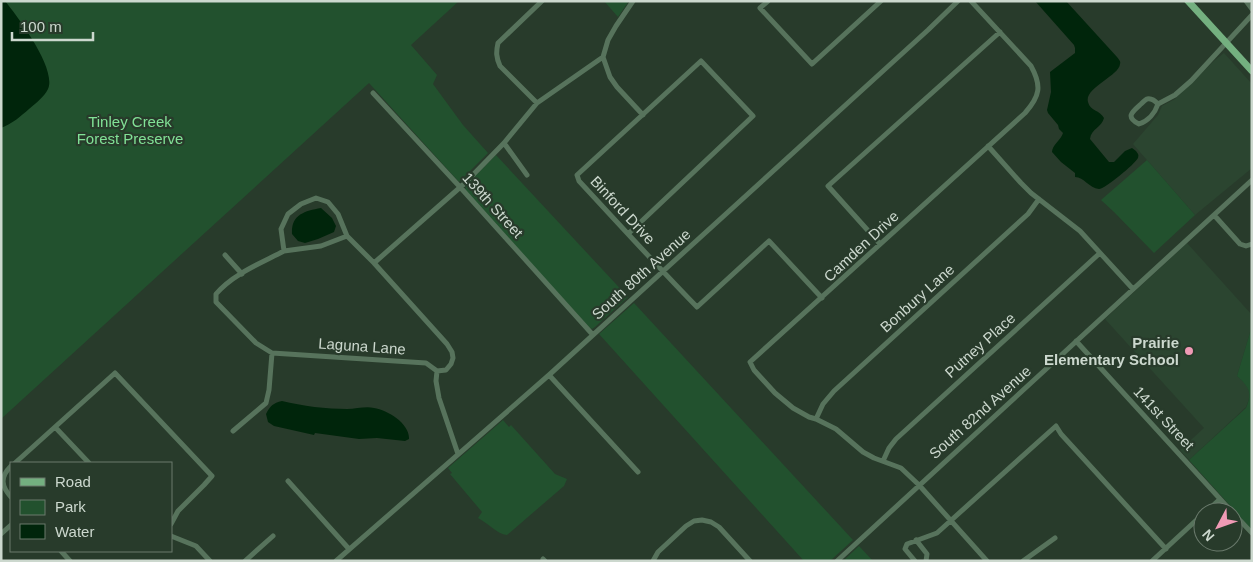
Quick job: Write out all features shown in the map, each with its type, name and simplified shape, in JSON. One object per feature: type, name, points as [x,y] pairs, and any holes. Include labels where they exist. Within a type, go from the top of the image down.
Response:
[{"type":"main road","points":[[1188,1],[1252,71]]},
{"type":"street","points":[[537,103],[500,66],[496,58],[496,52],[498,43],[542,1]]},
{"type":"street","points":[[628,234],[753,116],[701,61],[642,115],[610,77],[603,57],[608,40],[633,1]]},
{"type":"street","points":[[768,1],[760,8],[812,64],[881,1]]},
{"type":"street","name":"South 80th Avenue","points":[[336,561],[549,375],[958,1]]},
{"type":"street","name":"Camden Drive","points":[[816,419],[801,413],[775,393],[754,370],[750,362],[1030,107],[1038,92],[1036,76],[1031,66],[971,1]]},
{"type":"street","points":[[1246,1],[1252,10]]},
{"type":"street","points":[[1158,104],[1150,98],[1146,99],[1133,111],[1130,115],[1131,118],[1139,124],[1144,122],[1156,111],[1158,104],[1175,95],[1191,81],[1252,15]]},
{"type":"street","points":[[880,244],[828,186],[1000,32]]},
{"type":"street","points":[[374,263],[460,187],[504,142],[537,103],[603,57]]},
{"type":"street","name":"139th Street","points":[[372,93],[460,187],[593,335]]},
{"type":"street","name":"Binford Drive","points":[[642,115],[577,175],[580,181],[628,234],[697,307],[769,241],[822,298]]},
{"type":"street","points":[[504,142],[528,175]]},
{"type":"street","points":[[988,146],[1021,184],[1080,231],[1133,289]]},
{"type":"street","name":"South 82nd Avenue","points":[[836,561],[1252,180]]},
{"type":"street","points":[[284,251],[281,229],[288,214],[301,204],[316,198],[328,202],[338,214],[347,236],[374,263],[447,344],[452,352],[453,358],[450,364],[446,370],[438,371],[436,382],[439,398],[458,454]]},
{"type":"street","name":"Bonbury Lane","points":[[816,419],[834,391],[1028,214],[1039,200]]},
{"type":"street","points":[[1214,215],[1240,244],[1244,246],[1252,244]]},
{"type":"street","points":[[233,431],[266,402],[269,390],[272,353],[256,343],[216,302],[216,294],[222,287],[242,274],[284,251],[321,246],[347,236]]},
{"type":"street","name":"Putney Place","points":[[882,461],[896,439],[1100,253]]},
{"type":"street","points":[[226,255],[242,274]]},
{"type":"street","name":"141st Street","points":[[1076,341],[1223,502]]},
{"type":"street","name":"Laguna Lane","points":[[272,353],[426,363],[438,371]]},
{"type":"street","points":[[16,462],[114,373],[212,476],[178,511],[172,522]]},
{"type":"street","points":[[549,375],[638,472]]},
{"type":"street","points":[[816,419],[836,429],[863,452],[901,468],[919,485],[987,561]]},
{"type":"street","points":[[915,561],[905,549],[907,544],[937,533],[951,522],[1056,426],[1061,434],[1166,549]]},
{"type":"street","points":[[55,427],[88,462]]},
{"type":"street","points":[[10,467],[2,479],[4,489],[10,496]]},
{"type":"street","points":[[288,481],[349,549]]},
{"type":"street","points":[[1217,502],[1220,499]]},
{"type":"street","points":[[653,561],[658,552],[686,526],[694,521],[702,520],[711,522],[718,527],[750,561]]},
{"type":"street","points":[[1152,561],[1193,523]]},
{"type":"street","name":"141st Street","points":[[1243,524],[1252,533]]},
{"type":"street","points":[[172,536],[196,546],[210,561]]},
{"type":"street","points":[[245,561],[273,536]]},
{"type":"street","points":[[1023,561],[1055,538]]},
{"type":"street","points":[[916,540],[927,554],[926,561]]},
{"type":"shaded area","points":[[1224,53],[1252,84],[1252,168],[1195,215],[1133,144],[1158,115],[1162,106],[1175,99]]},
{"type":"shaded area","name":"Prairie Elementary School","points":[[1187,243],[1252,315],[1252,326],[1237,376],[1248,388],[1250,395],[1246,407],[1189,460],[1180,450],[1204,428],[1105,319]]},
{"type":"green space","name":"Tinley Creek Forest Preserve","points":[[1,1],[459,1],[411,45],[437,75],[433,84],[463,125],[488,153],[459,182],[369,83],[1,419]]},
{"type":"green space","points":[[604,1],[629,1],[618,17]]},
{"type":"green space","points":[[496,155],[628,297],[592,329],[465,191],[466,185]]},
{"type":"green space","points":[[1147,160],[1195,215],[1154,253],[1101,200]]},
{"type":"green space","points":[[634,303],[853,540],[830,561],[804,561],[599,334]]},
{"type":"green space","points":[[1252,326],[1252,530],[1243,520],[1243,502],[1227,502],[1189,460],[1246,408],[1249,393],[1244,383],[1237,376]]},
{"type":"green space","points":[[503,420],[509,427],[511,425],[555,474],[567,479],[564,486],[507,535],[500,533],[478,518],[482,512],[450,474],[452,473],[448,468]]},
{"type":"green space","points":[[859,546],[873,561],[843,561]]},
{"type":"water","points":[[1,1],[5,1],[35,44],[47,69],[49,80],[48,89],[40,100],[16,120],[1,128]]},
{"type":"water","points":[[1035,1],[1066,1],[1120,61],[1118,69],[1096,87],[1088,97],[1089,105],[1104,118],[1092,133],[1090,139],[1109,162],[1114,162],[1125,151],[1132,148],[1138,154],[1138,158],[1113,181],[1102,188],[1092,187],[1078,177],[1075,177],[1075,173],[1052,152],[1053,147],[1063,133],[1047,110],[1051,92],[1050,72],[1075,53],[1075,48]]},
{"type":"water","points":[[321,208],[332,218],[336,226],[334,232],[305,243],[298,241],[292,234],[296,218],[309,211]]},
{"type":"water","points":[[282,401],[323,408],[371,407],[380,409],[402,423],[406,428],[409,439],[405,441],[377,438],[359,439],[315,433],[314,435],[274,426],[268,422],[266,414],[272,405]]},
{"type":"place","name":"Prairie Elementary School","points":[[1189,351]]}]
